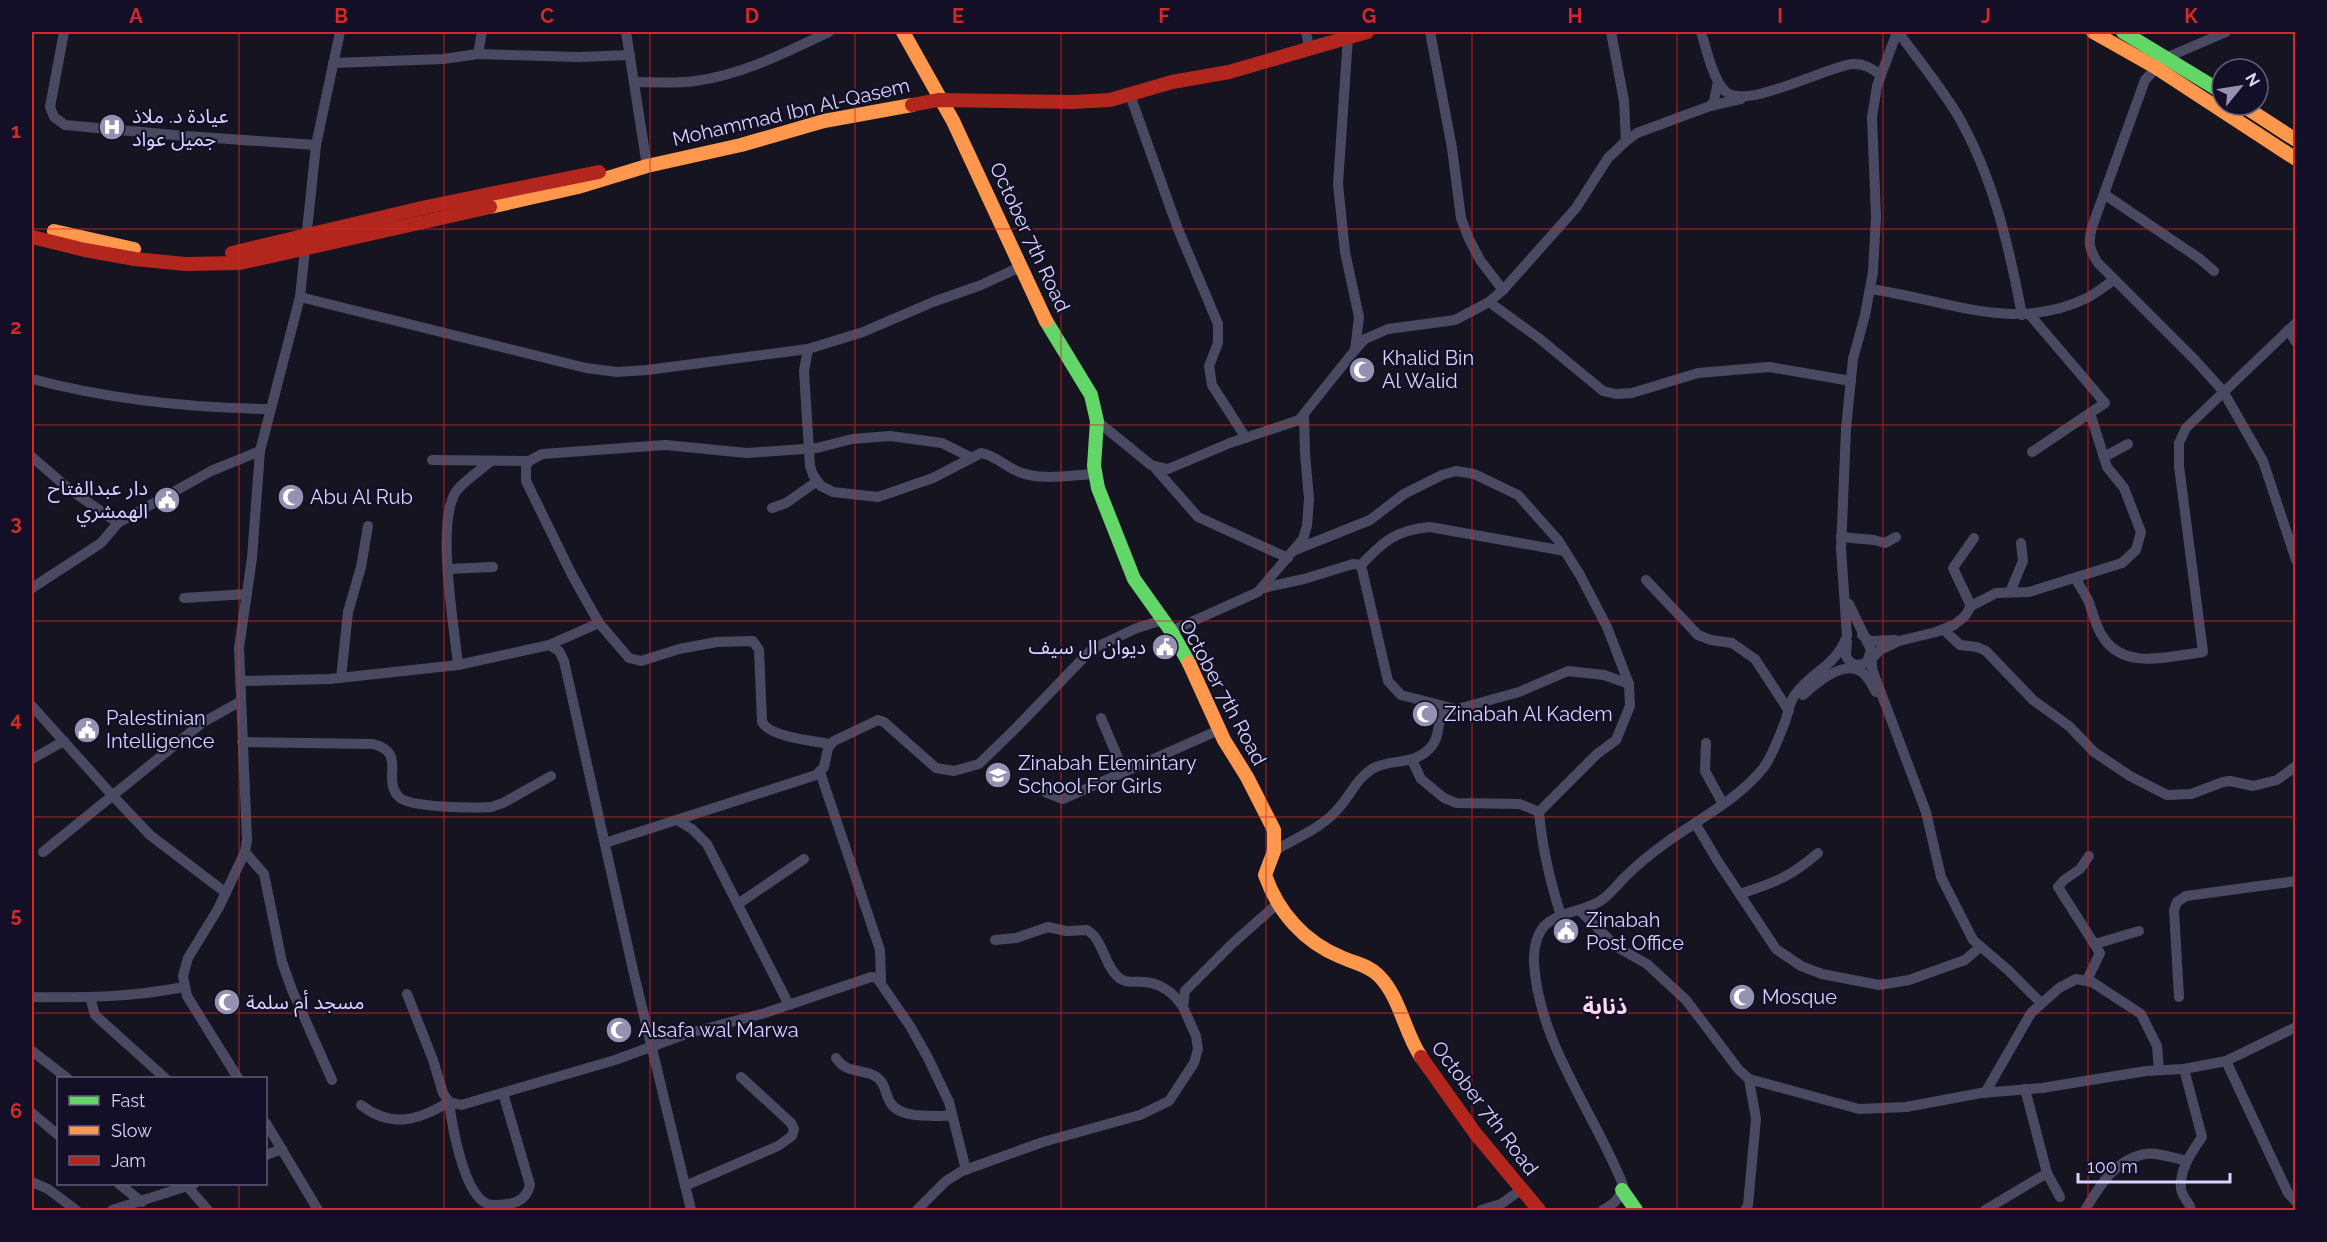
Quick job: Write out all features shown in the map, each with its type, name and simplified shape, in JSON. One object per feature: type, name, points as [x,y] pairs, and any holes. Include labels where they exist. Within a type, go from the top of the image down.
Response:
[{"type":"main road","name":"October 7th Road","points":[[903,32],[942,100],[982,179],[1045,319],[1091,396],[1097,421],[1094,447],[1098,488],[1134,579],[1188,660],[1219,730],[1274,830],[1274,851],[1265,875],[1277,904],[1293,923],[1317,944],[1337,956],[1372,970],[1380,977],[1410,1039],[1427,1066],[1539,1210]]},
{"type":"main road","name":"Mohammad Ibn Al-Qasem","points":[[32,237],[94,254],[140,261],[177,264],[240,263],[426,207],[574,176],[648,166],[741,145],[824,121],[917,102],[942,100],[1073,102],[1110,100],[1172,82],[1229,72],[1367,32]]},
{"type":"main road","points":[[2093,32],[2156,68],[2295,159]]},
{"type":"main road","points":[[2124,32],[2210,84]]},
{"type":"main road","points":[[2260,117],[2295,140]]},
{"type":"main road","name":"Mohammad Ibn Al-Qasem","points":[[32,225],[124,248],[175,254],[226,254],[306,242]]},
{"type":"main road","points":[[1622,1190],[1636,1210]]},
{"type":"street","points":[[64,32],[50,106],[54,117],[65,125],[316,145]]},
{"type":"street","points":[[237,1077],[184,987],[183,976],[186,962],[226,892],[245,852],[248,832],[239,648],[247,594],[260,451],[300,297],[316,145],[340,32]]},
{"type":"street","points":[[478,54],[482,32]]},
{"type":"street","points":[[627,32],[648,166]]},
{"type":"street","points":[[634,82],[694,81],[737,71],[787,52],[829,32]]},
{"type":"street","points":[[1306,32],[1309,47]]},
{"type":"street","points":[[1430,32],[1452,148],[1464,229],[1480,260],[1503,290]]},
{"type":"street","points":[[1611,32],[1624,101],[1626,141]]},
{"type":"street","points":[[1701,32],[1718,82],[1724,91],[1730,95],[1753,96]]},
{"type":"street","points":[[1845,595],[1871,655],[1867,662],[1858,666],[1850,663],[1846,656],[1847,636],[1841,537],[1842,487],[1853,359],[1865,315],[1876,217],[1872,117],[1881,76],[1898,32]]},
{"type":"street","points":[[1898,32],[1951,105],[1983,169],[2004,231],[2026,315],[2105,403],[2032,452]]},
{"type":"street","points":[[2168,57],[2226,32]]},
{"type":"street","points":[[1348,37],[1338,184],[1345,252],[1359,317],[1355,350]]},
{"type":"street","points":[[333,63],[443,59],[478,54],[556,57],[630,55]]},
{"type":"street","points":[[1155,468],[1172,468],[1246,438],[1299,420],[1365,339],[1388,329],[1455,320],[1489,302],[1503,290],[1576,208],[1608,158],[1637,133],[1710,106],[1753,96],[1854,64],[1873,69],[1881,76]]},
{"type":"street","points":[[2156,68],[2145,80],[2092,227],[2089,243],[2093,257],[2223,391],[2263,461],[2295,560]]},
{"type":"street","points":[[1710,106],[1714,101],[1718,82]]},
{"type":"street","points":[[1131,95],[1178,229],[1218,324],[1218,343],[1209,366],[1212,385],[1246,438]]},
{"type":"street","points":[[2104,194],[2200,259],[2214,271]]},
{"type":"street","points":[[300,297],[601,371],[647,370],[808,349],[863,332],[1020,267]]},
{"type":"street","points":[[1869,290],[1905,294],[1978,312],[2026,315],[2074,303],[2089,297],[2114,280]]},
{"type":"street","points":[[1489,302],[1540,339],[1603,392],[1632,393],[1698,373],[1769,367],[1851,381]]},
{"type":"street","points":[[2075,578],[2088,599],[2103,638],[2113,648],[2128,656],[2143,660],[2203,652],[2179,443],[2186,428],[2292,327]]},
{"type":"street","points":[[2292,327],[2295,342]]},
{"type":"street","points":[[808,349],[804,371],[810,466],[816,482],[832,492],[878,497],[933,478],[981,453],[988,454],[1013,469],[1029,475],[1095,474]]},
{"type":"street","points":[[32,379],[134,398],[231,408],[270,409]]},
{"type":"street","points":[[2041,1003],[2008,970],[1972,940],[1941,877],[1926,812],[1872,669],[1872,660],[1880,650],[1905,639],[1944,630],[1960,621],[1971,606],[1996,593],[2024,594],[2122,563],[2136,550],[2140,527],[2124,488],[2107,467],[2090,413]]},
{"type":"street","points":[[1263,588],[1303,539],[1307,526],[1309,499],[1304,416]]},
{"type":"street","points":[[1097,421],[1155,468],[1198,517],[1292,554],[1370,520],[1404,494],[1442,475],[1463,471],[1502,486],[1518,495],[1558,540],[1607,627],[1629,684],[1630,706],[1616,740],[1597,754],[1539,812]]},
{"type":"street","points":[[432,460],[529,461],[542,454],[665,445],[747,453],[810,449],[852,439],[890,436],[942,443],[972,458]]},
{"type":"street","points":[[2104,457],[2128,444]]},
{"type":"street","points":[[32,588],[101,543],[118,523],[211,471],[260,451]]},
{"type":"street","points":[[32,457],[69,489],[118,523]]},
{"type":"street","points":[[458,665],[448,569],[448,514],[454,492],[491,461]]},
{"type":"street","points":[[529,461],[525,472],[526,481],[572,575],[599,623],[629,658],[641,661],[679,649],[717,642],[753,641],[759,650],[762,722],[772,732],[830,744],[873,720],[878,720],[884,722],[936,768],[954,771],[979,764],[1092,649],[1137,628],[1167,626],[1263,588],[1304,579],[1353,564],[1361,566]]},
{"type":"street","points":[[772,508],[786,503],[816,482]]},
{"type":"street","points":[[341,678],[348,612],[361,567],[368,526]]},
{"type":"street","points":[[1361,566],[1389,538],[1415,529],[1430,527],[1565,552]]},
{"type":"street","points":[[1841,537],[1885,543],[1896,537]]},
{"type":"street","points":[[1971,606],[1953,568],[1974,538]]},
{"type":"street","points":[[2010,592],[2016,572],[2023,561],[2020,543]]},
{"type":"street","points":[[1361,566],[1388,681],[1401,695],[1458,709]]},
{"type":"street","points":[[448,569],[493,567]]},
{"type":"street","points":[[1646,580],[1698,635],[1711,640],[1732,643],[1755,659],[1788,712]]},
{"type":"street","points":[[184,598],[247,594]]},
{"type":"street","points":[[240,681],[341,678],[458,665],[549,645],[599,623]]},
{"type":"street","points":[[1944,630],[1960,645],[1977,646],[1986,651],[2033,700],[2069,726],[2094,752],[2130,776],[2167,795],[2191,794],[2230,781],[2253,786],[2277,780],[2295,766]]},
{"type":"street","points":[[1862,635],[1870,640],[1905,639]]},
{"type":"street","points":[[1604,1210],[1615,1203],[1623,1185],[1556,1048],[1540,996],[1534,963],[1534,948],[1539,935],[1547,923],[1602,900],[1640,864],[1723,804],[1763,768],[1772,753],[1794,697],[1806,683],[1837,657],[1847,636]]},
{"type":"street","points":[[549,645],[559,651],[564,661],[604,843],[691,1210]]},
{"type":"street","points":[[1788,712],[1812,687],[1826,677],[1846,669],[1855,669],[1868,678],[1893,722]]},
{"type":"street","points":[[1274,851],[1332,816],[1356,783],[1372,769],[1386,764],[1412,760],[1433,746],[1439,734],[1440,718],[1443,713],[1519,692],[1568,671],[1604,675],[1629,684]]},
{"type":"street","points":[[43,852],[202,723],[241,701]]},
{"type":"street","points":[[32,706],[150,835],[226,892]]},
{"type":"street","points":[[1101,718],[1124,772]]},
{"type":"street","points":[[1045,792],[1063,799],[1219,730]]},
{"type":"street","points":[[32,759],[64,741]]},
{"type":"street","points":[[242,742],[381,746],[393,760],[391,779],[395,792],[401,799],[413,805],[491,807],[503,803],[550,776]]},
{"type":"street","points":[[1706,743],[1705,771],[1723,804]]},
{"type":"street","points":[[604,843],[812,777],[824,767],[830,744]]},
{"type":"street","points":[[1412,760],[1421,779],[1431,789],[1450,800],[1468,805],[1520,804],[1539,812]]},
{"type":"street","points":[[820,772],[880,950],[881,981],[928,1058],[949,1102],[966,1170]]},
{"type":"street","points":[[1539,812],[1548,874],[1561,916]]},
{"type":"street","points":[[679,821],[692,829],[707,844],[789,1005]]},
{"type":"street","points":[[1695,823],[1776,949],[1801,966],[1822,974],[1879,985],[1909,980],[1965,960],[1980,947]]},
{"type":"street","points":[[245,852],[264,874],[285,971],[332,1080]]},
{"type":"street","points":[[1740,894],[1780,880],[1797,871],[1818,853]]},
{"type":"street","points":[[2087,980],[2100,953],[2058,887],[2080,869],[2089,856]]},
{"type":"street","points":[[738,904],[804,859]]},
{"type":"street","points":[[2179,997],[2174,910],[2181,898],[2295,881]]},
{"type":"street","points":[[1184,1007],[1185,991],[1232,944],[1277,904]]},
{"type":"street","points":[[1579,910],[1617,947],[1647,964],[1686,1000],[1739,1070],[1749,1079],[1859,1109],[1906,1107],[1985,1093],[2159,1070],[2184,1069],[2226,1061],[2295,1027]]},
{"type":"street","points":[[917,1210],[946,1181],[966,1170],[1043,1142],[1140,1115],[1169,1101],[1194,1062],[1198,1049],[1196,1036],[1184,1007],[1173,994],[1160,986],[1128,981],[1118,977],[1093,935],[1087,930],[1066,931],[1051,927],[1016,938],[995,940]]},
{"type":"street","points":[[2095,944],[2139,931]]},
{"type":"street","points":[[361,1105],[371,1112],[390,1119],[410,1120],[449,1102],[461,1105],[615,1060],[686,1034],[789,1005],[871,977],[881,981]]},
{"type":"street","points":[[1985,1093],[2026,1018],[2065,984],[2076,979],[2087,980],[2141,1014],[2157,1046],[2159,1070]]},
{"type":"street","points":[[32,997],[150,994],[184,987]]},
{"type":"street","points":[[407,994],[433,1060],[443,1093],[449,1102],[458,1149],[469,1178],[479,1198],[490,1205],[512,1204],[525,1196],[530,1185],[503,1093]]},
{"type":"street","points":[[90,997],[95,1015],[164,1077]]},
{"type":"street","points":[[32,1051],[66,1077]]},
{"type":"street","points":[[836,1058],[842,1066],[849,1070],[870,1074],[879,1079],[886,1088],[890,1103],[897,1110],[910,1114],[952,1116]]},
{"type":"street","points":[[2226,1061],[2288,1193],[2295,1202]]},
{"type":"street","points":[[2184,1069],[2202,1137],[2187,1161],[2181,1191],[2191,1210]]},
{"type":"street","points":[[685,1186],[778,1146],[792,1136],[794,1129],[791,1123],[741,1077]]},
{"type":"street","points":[[1745,1210],[1748,1205],[1756,1119],[1749,1079]]},
{"type":"street","points":[[2025,1089],[2048,1173],[2060,1197]]},
{"type":"street","points":[[32,1113],[57,1134]]},
{"type":"street","points":[[267,1124],[318,1210]]},
{"type":"street","points":[[267,1155],[282,1149]]},
{"type":"street","points":[[2085,1210],[2105,1177],[2125,1162],[2146,1154],[2187,1161]]},
{"type":"street","points":[[1985,1210],[2048,1173]]},
{"type":"street","points":[[32,1182],[48,1189],[76,1210]]},
{"type":"street","points":[[120,1185],[142,1202]]},
{"type":"street","points":[[112,1210],[142,1202],[186,1185]]},
{"type":"street","points":[[190,1185],[208,1210]]},
{"type":"street","points":[[1481,1210],[1501,1204],[1522,1189]]},
{"type":"traffic: fast","points":[[2123,32],[2210,85]]},
{"type":"traffic: fast","points":[[1046,321],[1091,395],[1097,421],[1094,466],[1098,488],[1134,579],[1171,631],[1189,663]]},
{"type":"traffic: fast","points":[[1622,1190],[1636,1210]]},
{"type":"traffic: slow","points":[[903,32],[953,121],[1046,321]]},
{"type":"traffic: slow","points":[[2093,32],[2155,67],[2296,159]]},
{"type":"traffic: slow","points":[[490,207],[578,187],[647,166],[741,145],[824,121],[912,105]]},
{"type":"traffic: slow","points":[[2261,117],[2296,140]]},
{"type":"traffic: slow","points":[[54,231],[134,249]]},
{"type":"traffic: slow","points":[[1189,663],[1224,740],[1247,777],[1274,830],[1274,851],[1265,875],[1277,901],[1294,924],[1315,943],[1341,957],[1365,966],[1378,975],[1392,993],[1421,1057]]},
{"type":"traffic: jam","points":[[912,105],[938,100],[1073,102],[1110,100],[1172,82],[1229,72],[1367,32]]},
{"type":"traffic: jam","points":[[232,253],[426,207],[599,172]]},
{"type":"traffic: jam","points":[[32,237],[135,259],[185,264],[240,263],[490,207]]},
{"type":"traffic: jam","points":[[1421,1057],[1475,1133],[1539,1210]]},
{"type":"place","name":"عيادة د. ملاذ جميل عواد","points":[[112,127]]},
{"type":"place","name":"Khalid Bin Al Walid","points":[[1362,370]]},
{"type":"place","name":"Abu Al Rub","points":[[291,497]]},
{"type":"place","name":"دار عبدالفتاح الهمشري","points":[[167,500]]},
{"type":"place","name":"ديوان ال سيف","points":[[1165,647]]},
{"type":"place","name":"Zinabah Al Kadem","points":[[1425,714]]},
{"type":"place","name":"Palestinian Intelligence","points":[[87,730]]},
{"type":"place","name":"Zinabah Elemintary School For Girls","points":[[998,775]]},
{"type":"place","name":"Zinabah Post Office","points":[[1566,931]]},
{"type":"place","name":"Mosque","points":[[1742,997]]},
{"type":"place","name":"مسجد أم سلمة","points":[[227,1002]]},
{"type":"place","name":"Alsafa wal Marwa","points":[[619,1030]]},
{"type":"district","name":"ذنابة","points":[[1605,1006]]}]
